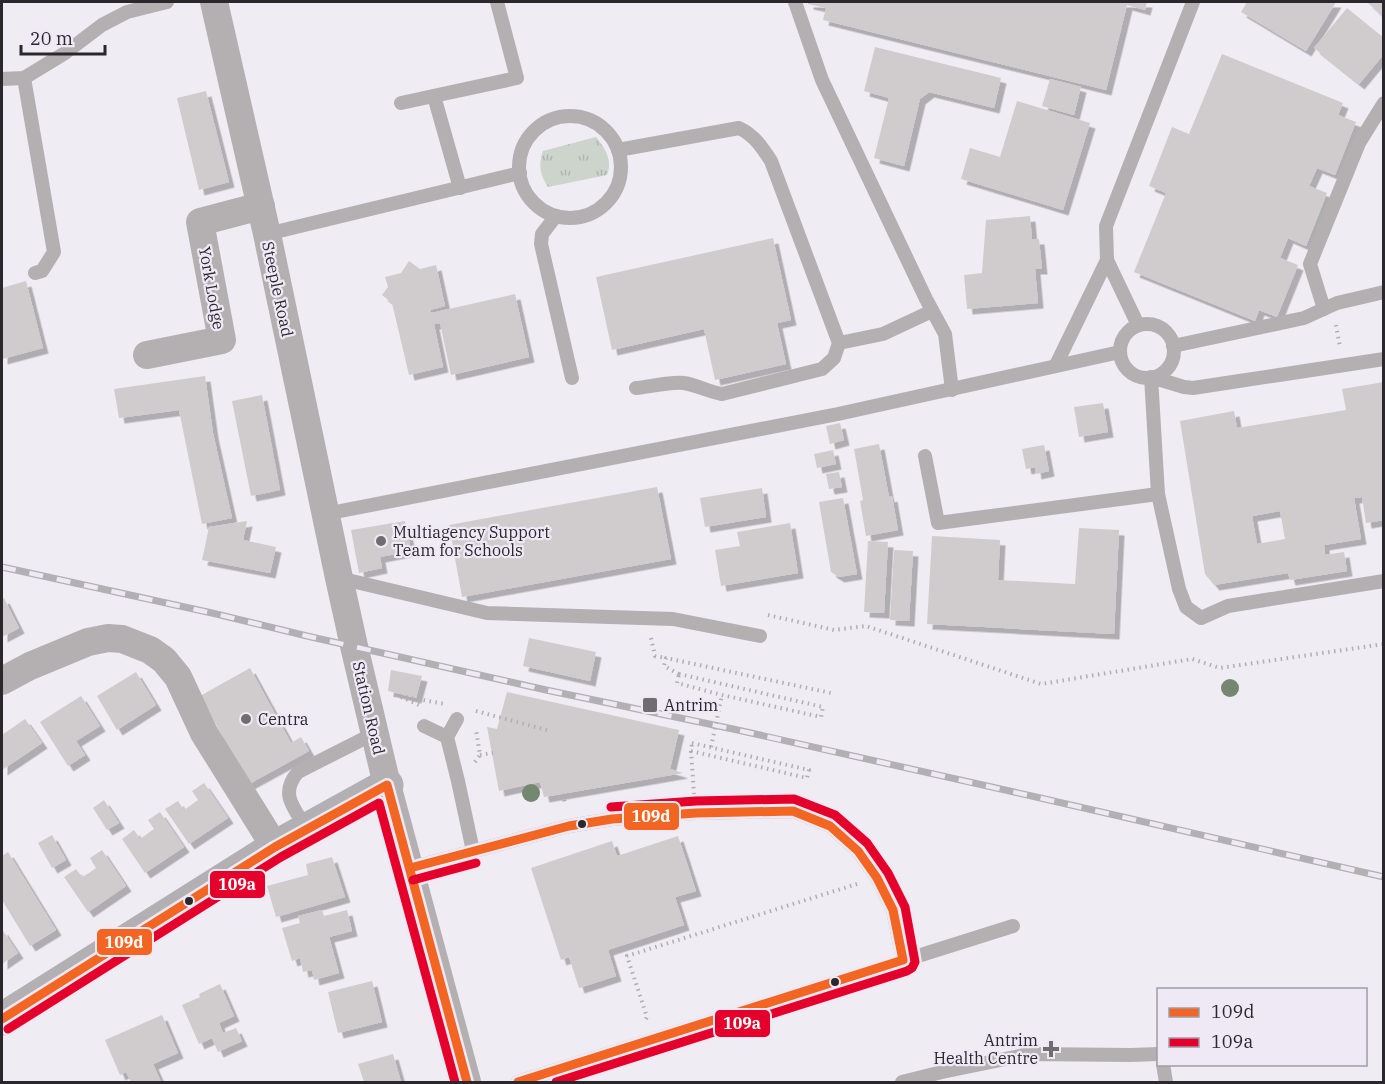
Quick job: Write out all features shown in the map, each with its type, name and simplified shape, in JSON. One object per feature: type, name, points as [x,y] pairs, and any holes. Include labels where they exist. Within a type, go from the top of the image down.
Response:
[{"type":"street","name":"Steeple Road","points":[[214,2],[261,206],[339,578]]},
{"type":"street","name":"York Lodge","points":[[147,355],[222,340],[200,222],[261,206]]},
{"type":"street","name":"Station Road","points":[[339,578],[387,785],[467,1083]]},
{"type":"street","points":[[2,681],[30,666],[88,642],[108,638],[122,639],[150,650],[164,660],[178,677],[204,733],[275,847]]},
{"type":"street","points":[[2,1019],[275,847],[387,785]]},
{"type":"lane","points":[[2,79],[24,78],[102,25],[127,12],[167,2]]},
{"type":"lane","points":[[401,103],[517,78],[497,2]]},
{"type":"lane","points":[[795,2],[822,80],[926,299],[945,334],[952,390]]},
{"type":"lane","points":[[1138,326],[1107,260],[1106,226],[1193,2]]},
{"type":"lane","points":[[24,78],[54,252],[42,272],[35,273]]},
{"type":"lane","points":[[434,96],[460,188]]},
{"type":"lane","points":[[1324,309],[1310,264],[1359,143],[1383,103]]},
{"type":"lane","points":[[580,116],[596,123],[610,134],[618,150],[621,165],[619,181],[612,196],[602,208],[587,215],[571,218],[556,216],[541,209],[530,198],[520,174],[522,149],[531,134],[545,122],[562,117],[580,116]]},
{"type":"lane","points":[[618,150],[739,128],[748,132],[771,161],[839,343],[834,358],[822,369],[722,394],[682,382],[636,388]]},
{"type":"lane","points":[[267,234],[520,174]]},
{"type":"lane","points":[[556,216],[542,234],[541,244],[572,378]]},
{"type":"lane","points":[[1056,365],[1107,260]]},
{"type":"lane","points":[[1173,346],[1304,318],[1337,303],[1383,292]]},
{"type":"lane","points":[[839,343],[883,334],[932,310]]},
{"type":"lane","points":[[1151,377],[1168,367],[1173,355],[1173,346],[1164,330],[1147,324],[1130,330],[1124,336],[1121,344],[1121,360],[1136,376],[1151,377],[1184,387],[1193,388],[1383,359]]},
{"type":"lane","points":[[326,514],[816,418],[1120,352]]},
{"type":"lane","points":[[1151,377],[1158,494],[1179,589],[1186,607],[1201,618],[1228,606],[1383,581]]},
{"type":"lane","points":[[925,456],[938,523],[1158,494]]},
{"type":"lane","points":[[339,578],[487,613],[673,619],[755,635]]},
{"type":"lane","points":[[457,719],[447,737],[473,851]]},
{"type":"lane","points":[[424,726],[447,737]]},
{"type":"lane","points":[[307,829],[291,803],[288,791],[291,780],[298,772],[375,733]]},
{"type":"lane","points":[[410,868],[569,826],[612,819],[696,813],[793,811],[830,826],[858,851],[878,878],[892,910],[903,960]]},
{"type":"lane","points":[[518,1083],[1012,926]]},
{"type":"lane","points":[[902,1083],[942,1072],[1029,1054],[1157,1054]]},
{"type":"lane","points":[[1163,1066],[1166,1083]]},
{"type":"path","points":[[1324,309],[1337,325],[1343,365]]},
{"type":"path","points":[[755,635],[755,619],[764,614],[834,630],[866,626],[1041,684],[1192,659],[1220,668],[1383,644]]},
{"type":"path","points":[[655,656],[831,693]]},
{"type":"path","points":[[666,658],[664,666],[679,674],[823,707],[821,717],[677,683],[679,674]]},
{"type":"path","points":[[711,747],[722,695]]},
{"type":"path","points":[[500,717],[550,731]]},
{"type":"path","points":[[691,751],[807,778],[808,770],[692,743],[691,751],[696,813]]},
{"type":"path","points":[[480,755],[493,753]]},
{"type":"path","points":[[563,794],[565,803]]},
{"type":"path","points":[[640,1044],[647,1017],[627,956],[878,878]]},
{"type":"green space","points":[[596,137],[609,160],[607,175],[548,187],[541,170],[543,151]]},
{"type":"building","points":[[808,2],[1147,2],[1145,10],[1127,5],[1106,90],[823,20],[826,8],[808,4]]},
{"type":"building","points":[[1247,2],[1336,2],[1306,51],[1241,12]]},
{"type":"building","points":[[1367,2],[1383,2],[1384,18]]},
{"type":"building","points":[[1347,8],[1384,38],[1384,54],[1359,84],[1314,48]]},
{"type":"building","points":[[875,47],[1001,78],[994,108],[929,92],[920,99],[904,166],[874,158],[889,98],[864,91]]},
{"type":"building","points":[[1222,54],[1343,103],[1338,115],[1356,122],[1335,175],[1317,168],[1309,186],[1327,193],[1306,246],[1288,238],[1280,258],[1298,265],[1277,317],[1259,310],[1255,321],[1134,272],[1166,193],[1149,186],[1172,127],[1189,134]]},
{"type":"building","points":[[1050,79],[1081,87],[1074,115],[1042,106]]},
{"type":"building","points":[[206,91],[229,182],[199,190],[177,98]]},
{"type":"building","points":[[1017,101],[1090,123],[1063,210],[961,179],[970,148],[1000,157]]},
{"type":"building","points":[[1030,216],[1032,239],[1039,239],[1042,269],[1035,269],[1038,303],[967,309],[964,275],[982,273],[986,220]]},
{"type":"building","points":[[773,238],[791,320],[777,323],[786,364],[715,380],[704,329],[612,350],[596,277]]},
{"type":"building","points":[[409,261],[420,269],[436,265],[445,306],[430,310],[431,313],[515,294],[529,357],[451,375],[440,323],[434,324],[443,367],[409,375],[392,303],[382,295],[388,287],[385,277],[401,273]]},
{"type":"building","points":[[26,281],[43,348],[2,359],[2,288]]},
{"type":"building","points":[[205,376],[213,433],[232,518],[202,524],[179,410],[119,418],[114,389]]},
{"type":"building","points":[[1384,382],[1384,520],[1366,523],[1362,497],[1354,498],[1361,539],[1324,545],[1325,555],[1344,552],[1347,571],[1290,580],[1288,573],[1214,585],[1205,574],[1180,421],[1234,411],[1237,428],[1346,410],[1342,389]],"holes":[[[1280,511],[1285,539],[1257,544],[1252,516]]]},
{"type":"building","points":[[262,395],[280,490],[251,496],[232,401]]},
{"type":"building","points":[[1103,403],[1108,432],[1079,437],[1074,407]]},
{"type":"building","points":[[840,423],[844,440],[830,444],[826,426]]},
{"type":"building","points":[[879,444],[898,530],[866,536],[860,501],[863,500],[854,449]]},
{"type":"building","points":[[1044,445],[1049,471],[1036,474],[1035,467],[1026,469],[1022,449]]},
{"type":"building","points":[[833,450],[836,464],[817,468],[814,454]]},
{"type":"building","points":[[839,472],[842,487],[829,489],[826,474]]},
{"type":"building","points":[[657,487],[671,559],[462,597],[449,525]]},
{"type":"building","points":[[762,488],[766,517],[705,527],[700,498]]},
{"type":"building","points":[[843,498],[857,574],[839,577],[831,572],[819,502]]},
{"type":"building","points":[[247,521],[243,540],[276,547],[270,573],[202,560],[209,527]]},
{"type":"building","name":"Multiagency Support Team for Schools","points":[[405,521],[411,551],[380,557],[382,568],[359,573],[351,530]]},
{"type":"building","points":[[790,523],[798,573],[721,586],[715,550],[740,546],[737,532]]},
{"type":"building","points":[[1079,528],[1119,530],[1114,634],[927,624],[932,536],[1000,540],[998,580],[1075,584]]},
{"type":"building","points":[[868,541],[888,542],[884,613],[864,612]]},
{"type":"building","points":[[894,550],[913,551],[909,621],[890,620]]},
{"type":"building","points":[[4,598],[19,628],[2,637],[2,599]]},
{"type":"building","points":[[529,638],[596,652],[590,681],[523,666]]},
{"type":"building","name":"Centra","points":[[250,668],[291,743],[301,737],[309,751],[249,784],[200,696]]},
{"type":"building","points":[[391,670],[422,676],[416,698],[388,691]]},
{"type":"building","points":[[136,672],[156,705],[117,730],[97,696]]},
{"type":"building","points":[[507,692],[679,730],[670,769],[683,773],[544,797],[540,782],[499,791],[487,727],[497,729]]},
{"type":"building","points":[[81,696],[100,726],[76,741],[85,755],[68,766],[40,722]]},
{"type":"building","points":[[25,719],[42,743],[2,770],[2,735]]},
{"type":"building","points":[[204,783],[228,818],[189,844],[165,809],[178,801],[184,810],[198,800],[192,791]]},
{"type":"building","points":[[104,800],[119,823],[107,830],[93,808]]},
{"type":"building","points":[[160,812],[184,847],[145,873],[122,839],[134,830],[140,839],[154,829],[148,820]]},
{"type":"building","points":[[52,835],[66,860],[52,868],[38,843]]},
{"type":"building","points":[[678,836],[696,891],[675,897],[684,925],[608,950],[616,976],[579,988],[569,957],[561,960],[531,868],[612,841],[617,856]]},
{"type":"building","points":[[102,850],[126,886],[88,912],[64,877],[76,869],[82,877],[89,873],[96,868],[90,858]]},
{"type":"building","points":[[8,852],[56,930],[30,946],[2,900],[2,856]]},
{"type":"building","points":[[332,857],[345,897],[276,917],[267,886],[308,875],[306,864]]},
{"type":"building","points":[[322,910],[324,916],[347,910],[352,931],[329,937],[339,973],[314,980],[312,970],[303,972],[300,958],[292,961],[282,928],[300,923],[298,916]]},
{"type":"building","points":[[2,929],[18,953],[2,964]]},
{"type":"building","points":[[372,981],[382,1022],[338,1033],[328,992]]},
{"type":"building","points":[[220,984],[234,1016],[219,1023],[223,1033],[236,1028],[242,1041],[218,1052],[212,1038],[199,1044],[182,1005]]},
{"type":"building","points":[[162,1015],[178,1053],[153,1064],[161,1082],[131,1082],[126,1072],[120,1075],[105,1040]]},
{"type":"building","points":[[393,1054],[401,1082],[364,1082],[358,1064]]},
{"type":"railway","points":[[2,567],[546,690],[733,729],[1384,877]]},
{"type":"transit line","name":"109d","points":[[2,1019],[275,847],[387,785],[467,1082]]},
{"type":"transit line","name":"109a","points":[[556,1082],[907,971],[915,962],[905,907],[888,873],[867,843],[835,815],[794,799],[696,801],[611,807]]},
{"type":"transit line","name":"109a","points":[[8,1029],[281,857],[379,803],[455,1082]]},
{"type":"transit line","name":"109d","points":[[410,868],[569,826],[612,819],[696,813],[793,811],[830,826],[858,851],[877,878],[893,910],[903,960],[518,1082]]},
{"type":"transit line","name":"109a","points":[[413,880],[476,863]]},
{"type":"place","name":"Multiagency Support Team for Schools","points":[[381,541]]},
{"type":"place","name":"Antrim","points":[[650,705]]},
{"type":"place","name":"Centra","points":[[246,719]]},
{"type":"place","name":"Antrim Health Centre","points":[[1051,1049]]}]
